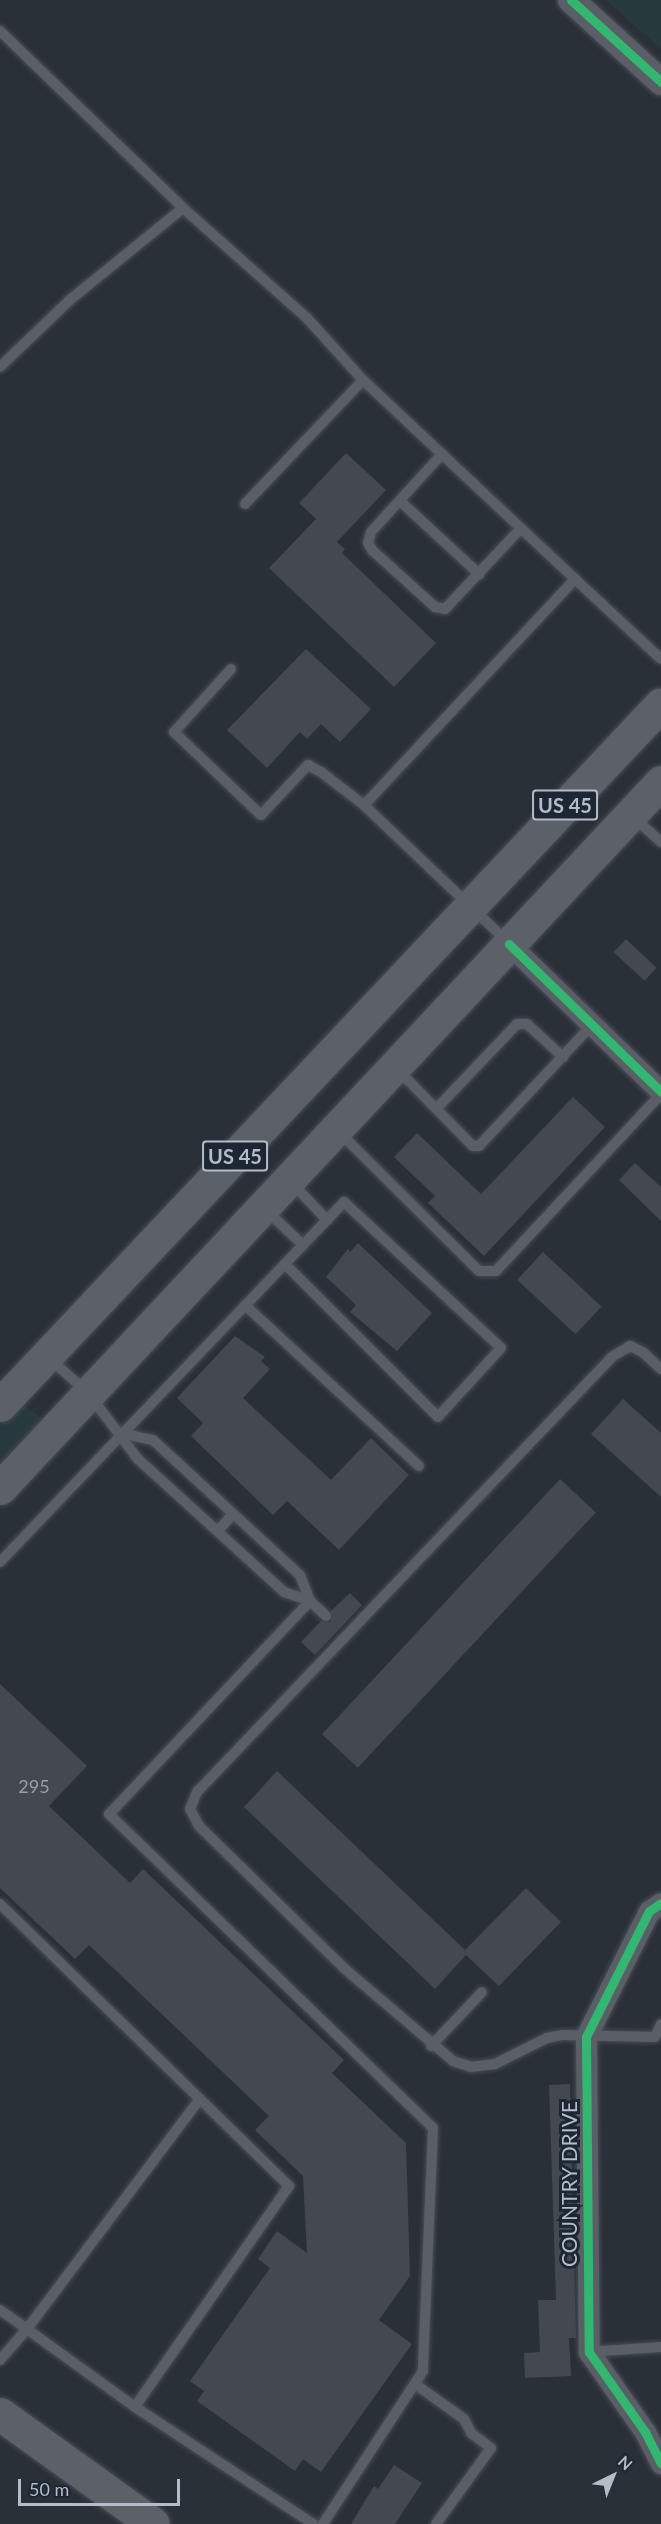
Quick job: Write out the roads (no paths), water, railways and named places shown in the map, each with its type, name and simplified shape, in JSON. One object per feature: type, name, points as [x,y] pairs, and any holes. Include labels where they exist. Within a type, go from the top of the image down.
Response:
[{"type":"main road","name":"US 45","points":[[0,1405],[661,704]]},
{"type":"main road","name":"US 45","points":[[0,1488],[509,944],[648,803]]},
{"type":"main road","points":[[0,2414],[153,2524]]},
{"type":"street","points":[[571,0],[661,82]]},
{"type":"street","points":[[509,944],[661,1093]]},
{"type":"street","name":"COUNTRY DRIVE","points":[[589,2352],[586,2037],[649,1911],[661,1903]]},
{"type":"street","points":[[589,2352],[645,2432],[661,2463]]},
{"type":"lane","points":[[0,31],[183,208],[307,318],[363,380],[661,659]]},
{"type":"lane","points":[[0,368],[71,299],[183,208]]},
{"type":"lane","points":[[245,504],[363,380]]},
{"type":"lane","points":[[442,454],[371,532],[368,543],[372,550],[435,607],[446,609],[521,528]]},
{"type":"lane","points":[[400,501],[479,574]]},
{"type":"lane","points":[[364,805],[575,579]]},
{"type":"lane","points":[[231,669],[174,732],[261,815],[308,765],[364,805],[509,944]]},
{"type":"lane","points":[[648,803],[641,824],[661,842]]},
{"type":"lane","points":[[436,1108],[517,1024],[527,1024],[563,1057]]},
{"type":"lane","points":[[394,1066],[473,1146],[480,1146],[592,1025]]},
{"type":"lane","points":[[336,1129],[479,1270],[496,1271],[661,1093]]},
{"type":"lane","points":[[289,1179],[327,1220]]},
{"type":"lane","points":[[0,1562],[120,1433],[344,1202],[501,1348],[438,1416],[285,1264]]},
{"type":"lane","points":[[262,1207],[303,1245]]},
{"type":"lane","points":[[245,1305],[419,1466]]},
{"type":"lane","points":[[661,1369],[645,1353],[630,1346],[612,1357],[343,1632],[197,1792],[190,1809],[199,1826],[345,1970],[431,2046],[453,2061],[471,2067],[495,2064],[547,2038],[655,2037],[661,2024]]},
{"type":"lane","points":[[47,1356],[88,1393],[138,1459],[284,1592],[310,1600]]},
{"type":"lane","points":[[120,1433],[153,1440],[300,1575],[310,1600],[326,1616]]},
{"type":"lane","points":[[218,1531],[233,1514]]},
{"type":"lane","points":[[310,1600],[109,1815],[433,2128],[423,2371],[323,2524]]},
{"type":"lane","points":[[0,1904],[289,2186],[135,2407]]},
{"type":"lane","points":[[431,2046],[482,1992]]},
{"type":"lane","points":[[0,2360],[27,2329],[200,2099]]},
{"type":"lane","points":[[0,2310],[135,2407],[313,2524]]},
{"type":"lane","points":[[589,2352],[661,2347]]},
{"type":"lane","points":[[415,2384],[464,2419],[471,2433],[491,2448],[436,2524]]}]
